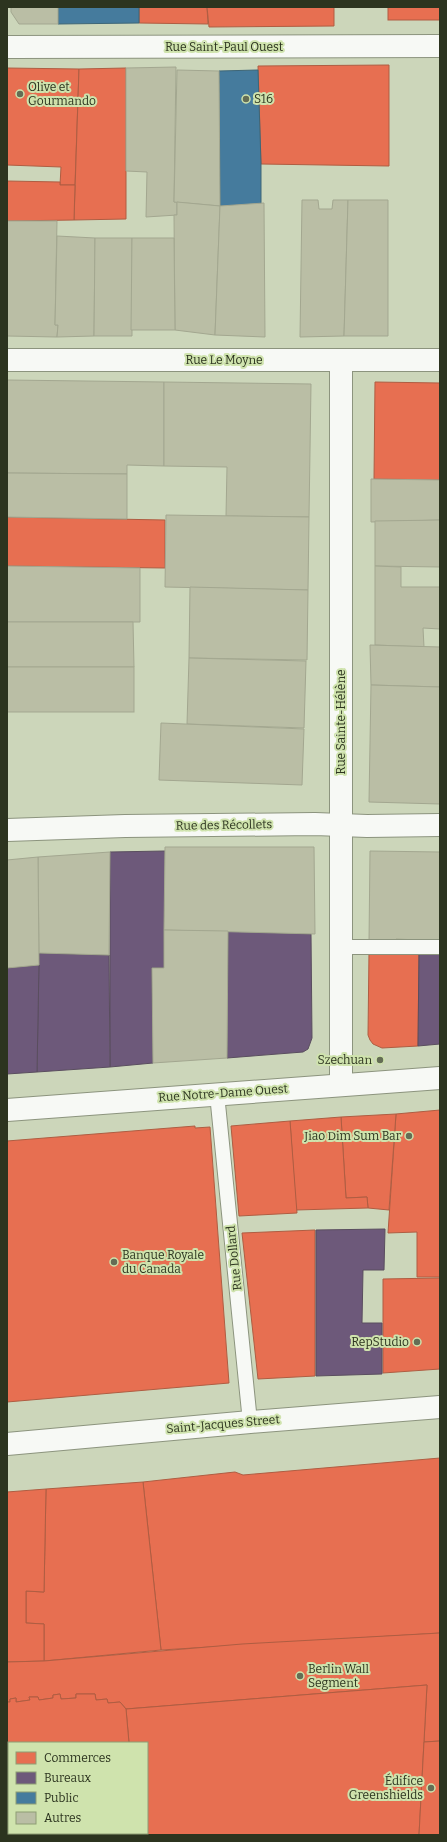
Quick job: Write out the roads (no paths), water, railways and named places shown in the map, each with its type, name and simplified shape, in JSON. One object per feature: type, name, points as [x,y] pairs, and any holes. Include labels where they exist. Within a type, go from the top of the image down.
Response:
[{"type":"street","name":"Rue Saint-Paul Ouest","points":[[7,47],[440,46]]},
{"type":"street","name":"Rue Le Moyne","points":[[7,360],[440,360]]},
{"type":"street","name":"Rue Sainte-Hélène","points":[[341,360],[341,1084]]},
{"type":"street","name":"Rue des Récollets","points":[[7,830],[125,826],[307,824],[440,825]]},
{"type":"street","name":"Rue Notre-Dame Ouest","points":[[7,1110],[341,1084],[440,1078]]},
{"type":"street","name":"Saint-Jacques Street","points":[[7,1444],[250,1422],[440,1407]]},
{"type":"lane","points":[[342,947],[440,947]]},
{"type":"lane","name":"Rue Dollard","points":[[217,1094],[250,1422]]},
{"type":"place","name":"Olive et Gourmando","points":[[20,94]]},
{"type":"place","name":"S16","points":[[246,99]]},
{"type":"place","name":"Szechuan","points":[[380,1060]]},
{"type":"place","name":"Jiao Dim Sum Bar","points":[[409,1136]]},
{"type":"place","name":"Banque Royale du Canada","points":[[114,1262]]},
{"type":"place","name":"RepStudio","points":[[417,1342]]},
{"type":"place","name":"Berlin Wall Segment","points":[[300,1676]]},
{"type":"place","name":"Édifice Greenshields","points":[[431,1788]]}]
